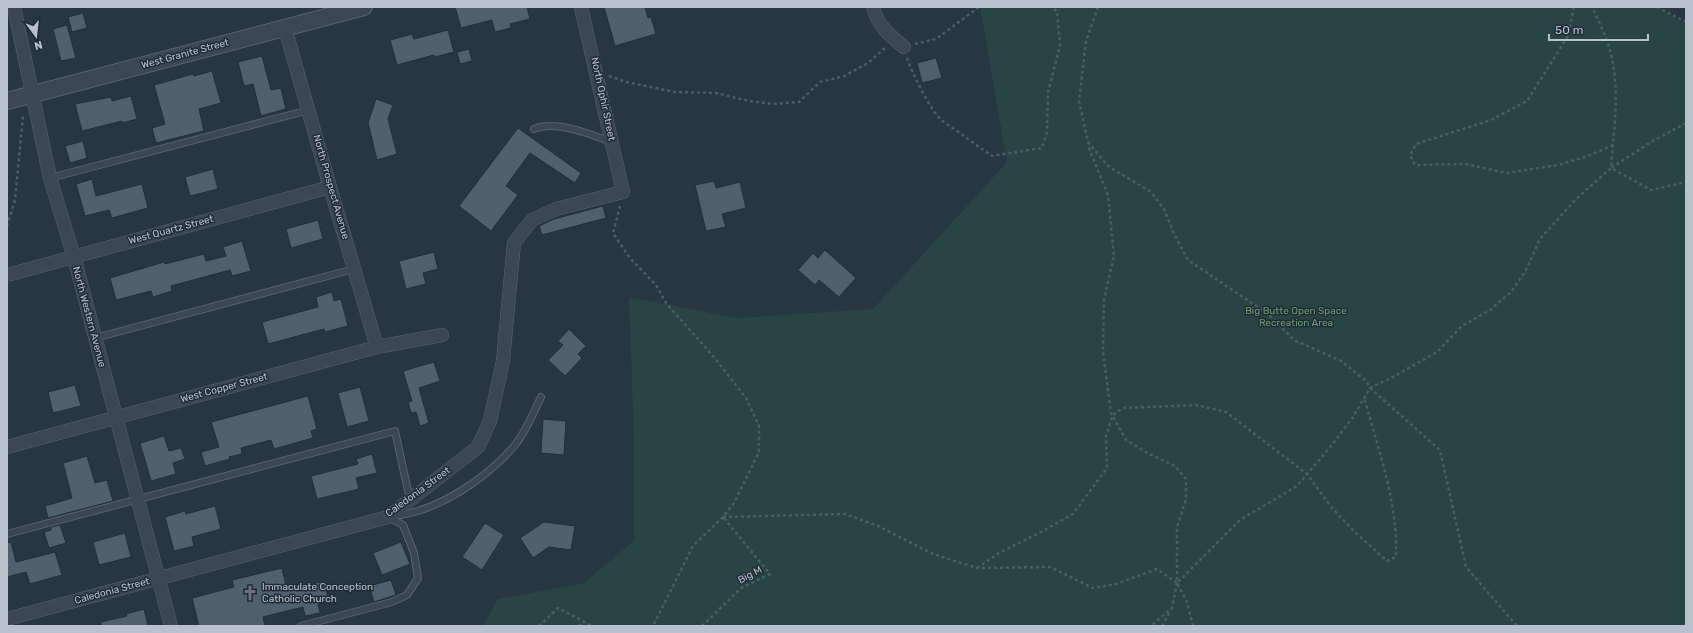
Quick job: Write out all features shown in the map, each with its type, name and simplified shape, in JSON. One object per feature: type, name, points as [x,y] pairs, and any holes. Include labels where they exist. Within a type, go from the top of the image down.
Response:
[{"type":"street","name":"North Western Avenue","points":[[14,7],[50,178],[74,257],[171,626]]},
{"type":"street","name":"West Granite Street","points":[[7,101],[364,7]]},
{"type":"street","name":"North Ophir Street","points":[[581,7],[623,192]]},
{"type":"street","points":[[873,7],[875,14],[886,33],[899,43]]},
{"type":"street","name":"North Prospect Avenue","points":[[286,28],[308,110],[377,347]]},
{"type":"street","name":"West Quartz Street","points":[[9,277],[74,257],[330,187]]},
{"type":"street","name":"Caledonia Street","points":[[7,619],[388,517],[478,447],[490,421],[503,361],[514,243],[532,220],[556,209],[623,192]]},
{"type":"street","name":"West Copper Street","points":[[7,447],[377,347],[442,335]]},
{"type":"lane","points":[[50,178],[308,110]]},
{"type":"lane","points":[[534,129],[540,127],[559,127],[587,133],[612,143]]},
{"type":"lane","points":[[95,338],[354,269]]},
{"type":"lane","points":[[388,517],[409,515],[434,505],[468,486],[492,468],[516,444],[542,398]]},
{"type":"lane","points":[[7,534],[395,431],[410,500]]},
{"type":"lane","points":[[301,626],[392,602],[407,595],[418,578],[414,553],[403,525],[388,517]]},
{"type":"path","points":[[596,71],[626,82],[675,92],[716,93],[749,101],[774,104],[799,102],[820,82],[844,76],[868,63],[899,43],[936,39],[979,7]]},
{"type":"path","points":[[899,43],[913,74],[943,122],[992,156],[1042,148],[1047,132],[1048,92],[1060,46],[1057,11],[1051,7]]},
{"type":"path","points":[[1098,7],[1086,41],[1079,101],[1088,142],[1108,194],[1114,256],[1104,299],[1103,352],[1112,415],[1126,440],[1149,454],[1175,466],[1186,479],[1186,499],[1177,527],[1177,583],[1172,608],[1162,626]]},
{"type":"path","points":[[1574,7],[1568,36],[1527,101],[1491,120],[1416,144],[1410,155],[1414,165],[1466,164],[1506,173],[1558,165],[1588,156],[1613,145]]},
{"type":"path","points":[[1592,7],[1609,47],[1615,79],[1616,113],[1611,168]]},
{"type":"path","points":[[1657,7],[1686,22]]},
{"type":"path","points":[[7,226],[15,200],[23,113]]},
{"type":"path","points":[[1177,583],[1240,520],[1297,486],[1331,446],[1348,423],[1370,388],[1437,352],[1462,326],[1490,310],[1511,292],[1525,272],[1540,239],[1577,198],[1611,168],[1651,142],[1686,123]]},
{"type":"path","points":[[1088,142],[1108,166],[1151,192],[1164,209],[1174,234],[1188,260],[1268,314],[1294,340],[1341,361],[1366,381],[1370,388],[1440,450],[1466,567],[1517,626]]},
{"type":"path","points":[[1611,168],[1651,190],[1686,182]]},
{"type":"path","points":[[623,192],[613,233],[629,257],[656,285],[666,303],[713,356],[746,398],[759,426],[759,452],[734,503],[723,517],[693,546],[653,626]]},
{"type":"path","points":[[977,568],[998,553],[1074,514],[1107,468],[1106,436],[1112,415],[1123,408],[1196,405],[1226,412],[1307,474],[1332,508],[1356,533],[1387,561],[1396,556],[1396,534],[1389,488],[1364,397]]},
{"type":"path","points":[[723,517],[845,514],[878,526],[933,554],[977,568],[1050,567],[1093,588],[1116,584],[1157,570],[1177,583],[1187,602],[1193,626]]},
{"type":"path","name":"Big M","points":[[702,626],[741,588],[770,574],[723,517]]},
{"type":"path","points":[[539,626],[558,608],[592,626]]},
{"type":"path","points":[[1151,626],[1172,608]]},
{"type":"path","points":[[578,626],[584,622]]},
{"type":"green space","name":"Big Butte Open Space Recreation Area","points":[[980,7],[1658,7],[1686,25],[1686,626],[483,626],[498,599],[584,583],[634,541],[634,440],[629,297],[737,318],[873,309],[1007,162]]},
{"type":"building","points":[[455,7],[527,7],[530,19],[510,24],[511,28],[495,32],[492,20],[461,28]]},
{"type":"building","points":[[604,7],[645,7],[648,18],[651,17],[656,34],[615,46]]},
{"type":"building","points":[[83,13],[87,28],[72,32],[68,17]]},
{"type":"building","points":[[67,25],[76,58],[61,61],[53,29]]},
{"type":"building","points":[[448,30],[454,52],[435,57],[434,55],[397,65],[390,40],[412,34],[414,39]]},
{"type":"building","points":[[469,49],[472,61],[460,64],[457,52]]},
{"type":"building","points":[[262,56],[271,90],[281,88],[286,109],[261,116],[253,84],[244,86],[238,62]]},
{"type":"building","points":[[936,58],[942,78],[922,83],[917,63]]},
{"type":"building","points":[[212,71],[221,103],[199,109],[204,131],[156,143],[152,128],[165,124],[154,85],[193,74],[194,76]]},
{"type":"building","points":[[131,96],[137,119],[122,123],[122,121],[82,131],[75,104],[111,97],[112,101]]},
{"type":"building","points":[[376,99],[393,105],[388,119],[397,154],[377,160],[368,123]]},
{"type":"building","points":[[518,128],[581,173],[575,183],[530,153],[506,186],[518,195],[491,231],[459,206]]},
{"type":"building","points":[[83,141],[87,158],[70,163],[65,146]]},
{"type":"building","points":[[213,169],[218,189],[190,196],[185,177]]},
{"type":"building","points":[[92,179],[96,196],[142,184],[148,208],[112,218],[109,210],[85,216],[76,184]]},
{"type":"building","points":[[714,181],[716,188],[740,182],[746,208],[722,214],[726,227],[706,231],[695,185]]},
{"type":"building","points":[[603,206],[606,218],[542,235],[539,226],[554,219]]},
{"type":"building","points":[[318,220],[323,239],[291,248],[286,229]]},
{"type":"building","points":[[242,241],[251,271],[232,276],[230,270],[171,286],[172,291],[153,297],[151,291],[116,300],[110,278],[164,262],[165,264],[204,254],[206,261],[226,256],[223,247]]},
{"type":"building","points":[[825,250],[856,278],[839,297],[819,280],[815,285],[798,270],[813,253],[818,258]]},
{"type":"building","points":[[434,252],[438,269],[423,273],[426,284],[406,289],[399,261]]},
{"type":"building","points":[[332,292],[334,301],[341,299],[348,326],[325,332],[324,329],[268,344],[262,322],[318,307],[316,297]]},
{"type":"building","points":[[569,329],[586,346],[578,354],[582,358],[565,376],[548,360],[563,345],[558,341]]},
{"type":"building","points":[[434,362],[440,381],[419,388],[429,423],[420,426],[416,412],[411,413],[408,402],[412,401],[403,371]]},
{"type":"building","points":[[75,385],[81,406],[53,413],[48,392]]},
{"type":"building","points":[[360,387],[369,421],[347,427],[338,393]]},
{"type":"building","points":[[308,396],[317,429],[311,431],[313,438],[274,449],[271,440],[241,448],[242,454],[205,466],[201,452],[219,447],[211,422]]},
{"type":"building","points":[[543,419],[566,421],[564,455],[541,453]]},
{"type":"building","points":[[164,436],[169,451],[181,448],[185,459],[173,463],[176,474],[151,481],[140,443]]},
{"type":"building","points":[[372,454],[377,473],[356,478],[359,489],[317,499],[311,476],[358,464],[356,459]]},
{"type":"building","points":[[87,456],[95,483],[107,480],[113,501],[48,518],[45,506],[72,498],[63,463]]},
{"type":"building","points":[[215,506],[221,529],[192,537],[194,546],[174,551],[165,517],[185,511],[186,514]]},
{"type":"building","points":[[544,522],[575,526],[571,550],[549,547],[533,558],[520,538]]},
{"type":"building","points":[[485,523],[504,535],[482,570],[462,557]]},
{"type":"building","points":[[60,525],[66,543],[49,548],[44,532],[51,530],[51,527]]},
{"type":"building","points":[[125,533],[131,557],[99,565],[93,542]]},
{"type":"building","points":[[11,542],[16,562],[55,552],[62,575],[30,584],[26,572],[7,577],[7,543]]},
{"type":"building","points":[[401,542],[410,564],[382,575],[373,553]]},
{"type":"building","name":"Immaculate Conception Catholic Church","points":[[282,568],[287,590],[324,581],[329,602],[318,604],[320,613],[305,616],[303,607],[263,617],[265,626],[199,626],[192,598],[234,587],[232,580]]},
{"type":"building","points":[[391,580],[396,595],[374,602],[369,586]]},
{"type":"building","points":[[144,609],[148,626],[101,626],[101,622],[127,616],[126,614]]},
{"type":"place","name":"Immaculate Conception Catholic Church","points":[[250,593]]}]
